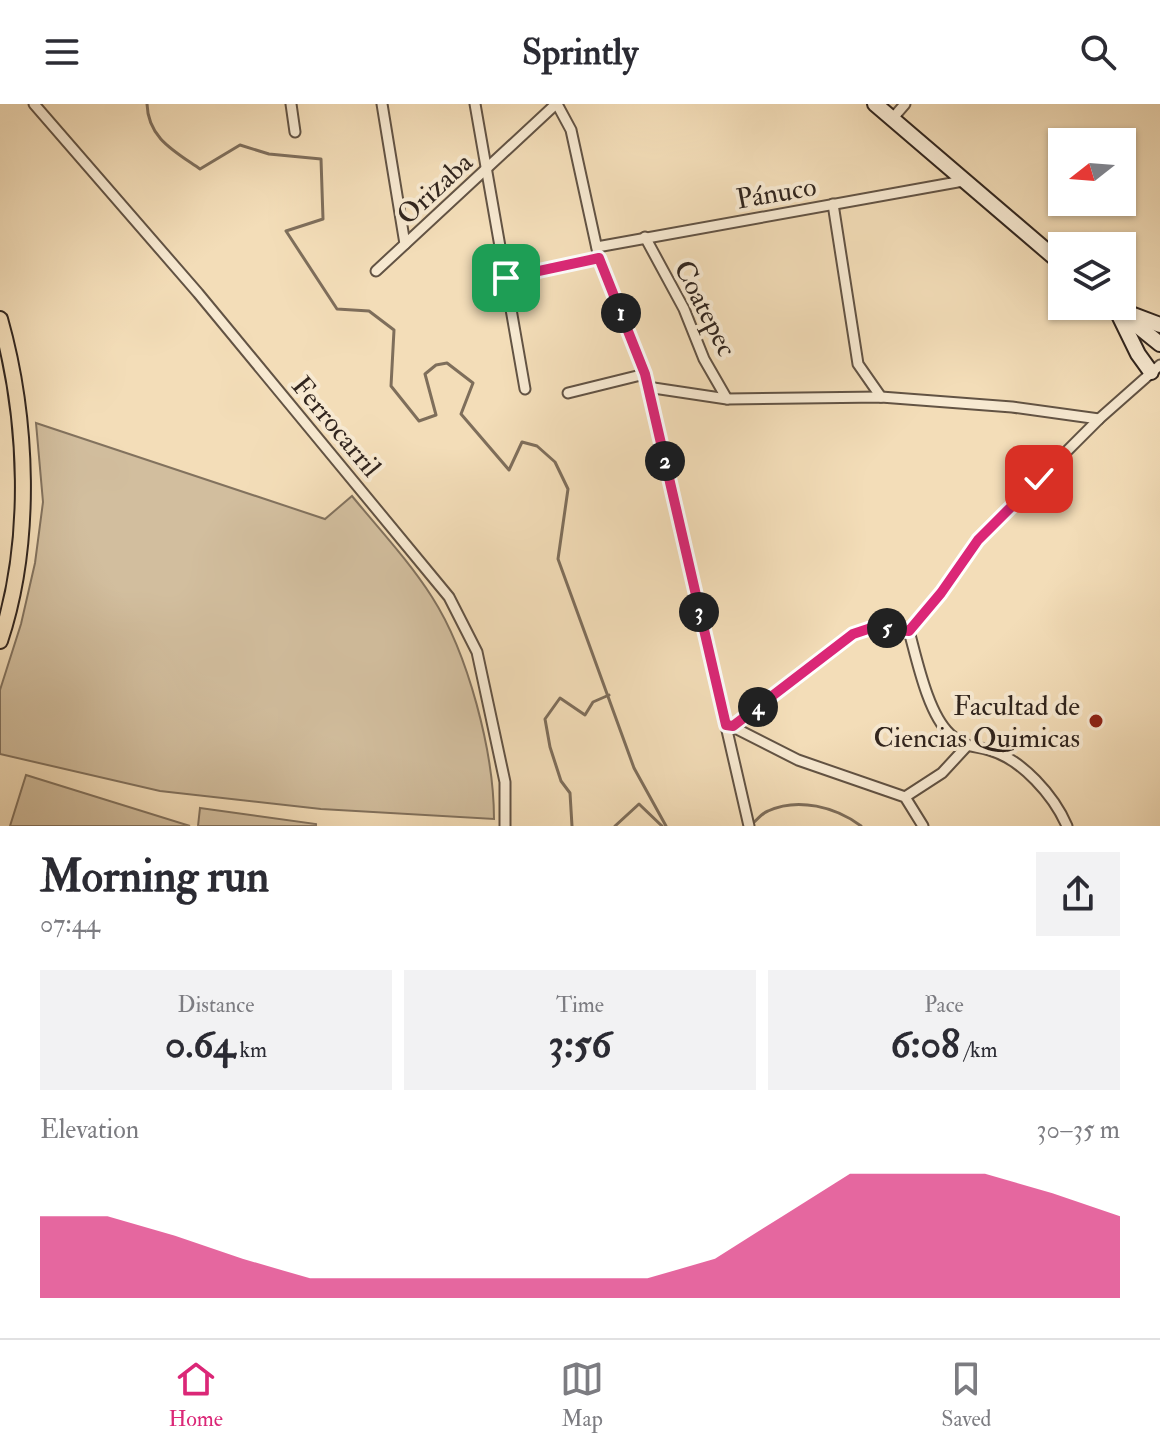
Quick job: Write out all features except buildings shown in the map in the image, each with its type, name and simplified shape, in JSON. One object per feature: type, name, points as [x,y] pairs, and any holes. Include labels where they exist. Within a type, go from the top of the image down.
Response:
[{"type":"main road","points":[[875,104],[1048,252]]},
{"type":"main road","points":[[1136,316],[1160,325]]},
{"type":"main road","points":[[0,319],[16,388],[21,456],[21,551],[0,641]]},
{"type":"main road","points":[[1120,320],[1138,354],[1156,368]]},
{"type":"main road","points":[[1129,320],[1160,344]]},
{"type":"street","name":"Ferrocarril","points":[[34,104],[198,293],[449,597],[477,652],[505,782],[505,826]]},
{"type":"street","points":[[291,104],[295,132]]},
{"type":"street","points":[[382,104],[405,244]]},
{"type":"street","points":[[475,104],[525,389]]},
{"type":"street","points":[[556,104],[571,130],[599,258],[645,374],[729,726],[749,826]]},
{"type":"street","name":"Orizaba","points":[[376,271],[556,104]]},
{"type":"street","points":[[892,119],[905,104]]},
{"type":"street","name":"Pánuco","points":[[597,247],[963,181]]},
{"type":"street","points":[[833,204],[858,364],[881,397]]},
{"type":"street","name":"Coatepec","points":[[645,237],[684,309],[704,359],[727,399]]},
{"type":"street","points":[[506,278],[599,258]]},
{"type":"street","points":[[909,631],[941,593],[978,540],[1099,419],[1156,368]]},
{"type":"street","points":[[568,393],[645,374]]},
{"type":"street","points":[[647,387],[727,399],[881,397],[1012,407],[1099,419]]},
{"type":"street","points":[[729,726],[853,634],[871,628],[909,631]]},
{"type":"street","points":[[909,631],[924,685],[947,731],[966,747],[990,750],[1011,762],[1037,783],[1067,826]]},
{"type":"street","points":[[729,726],[798,760],[905,797],[923,826]]},
{"type":"street","points":[[905,797],[942,773],[966,747]]},
{"type":"shaded area","points":[[36,423],[325,519],[352,496],[423,584],[457,646],[484,734],[494,819],[321,809],[160,791],[0,754],[0,690],[21,624],[35,563],[43,502]]},
{"type":"shaded area","points":[[26,775],[190,826],[10,826]]},
{"type":"shaded area","points":[[200,808],[316,824],[316,826],[198,826]]},
{"type":"waterway","points":[[147,104],[148,116],[157,135],[200,169],[240,145],[269,154],[321,159],[323,219],[286,231],[337,309],[369,311],[394,330],[391,386],[419,421],[436,415],[425,374],[436,365],[447,363],[473,383],[461,414],[509,470],[522,442],[537,446],[555,462],[568,489],[558,559],[634,768],[666,826]]},
{"type":"waterway","points":[[572,826],[570,793],[561,781],[545,719],[560,698],[585,715],[593,702],[609,695]]},
{"type":"waterway","points":[[615,826],[639,804],[662,826]]},
{"type":"waterway","points":[[753,823],[768,811],[804,805],[828,809],[861,826]]},
{"type":"place","name":"Facultad de Ciencias Quimicas","points":[[1096,721]]},
{"type":"route","points":[[506,278],[599,258],[645,374],[726,725],[733,726],[853,634],[871,628],[909,631],[941,593],[978,540],[1039,479]]}]
